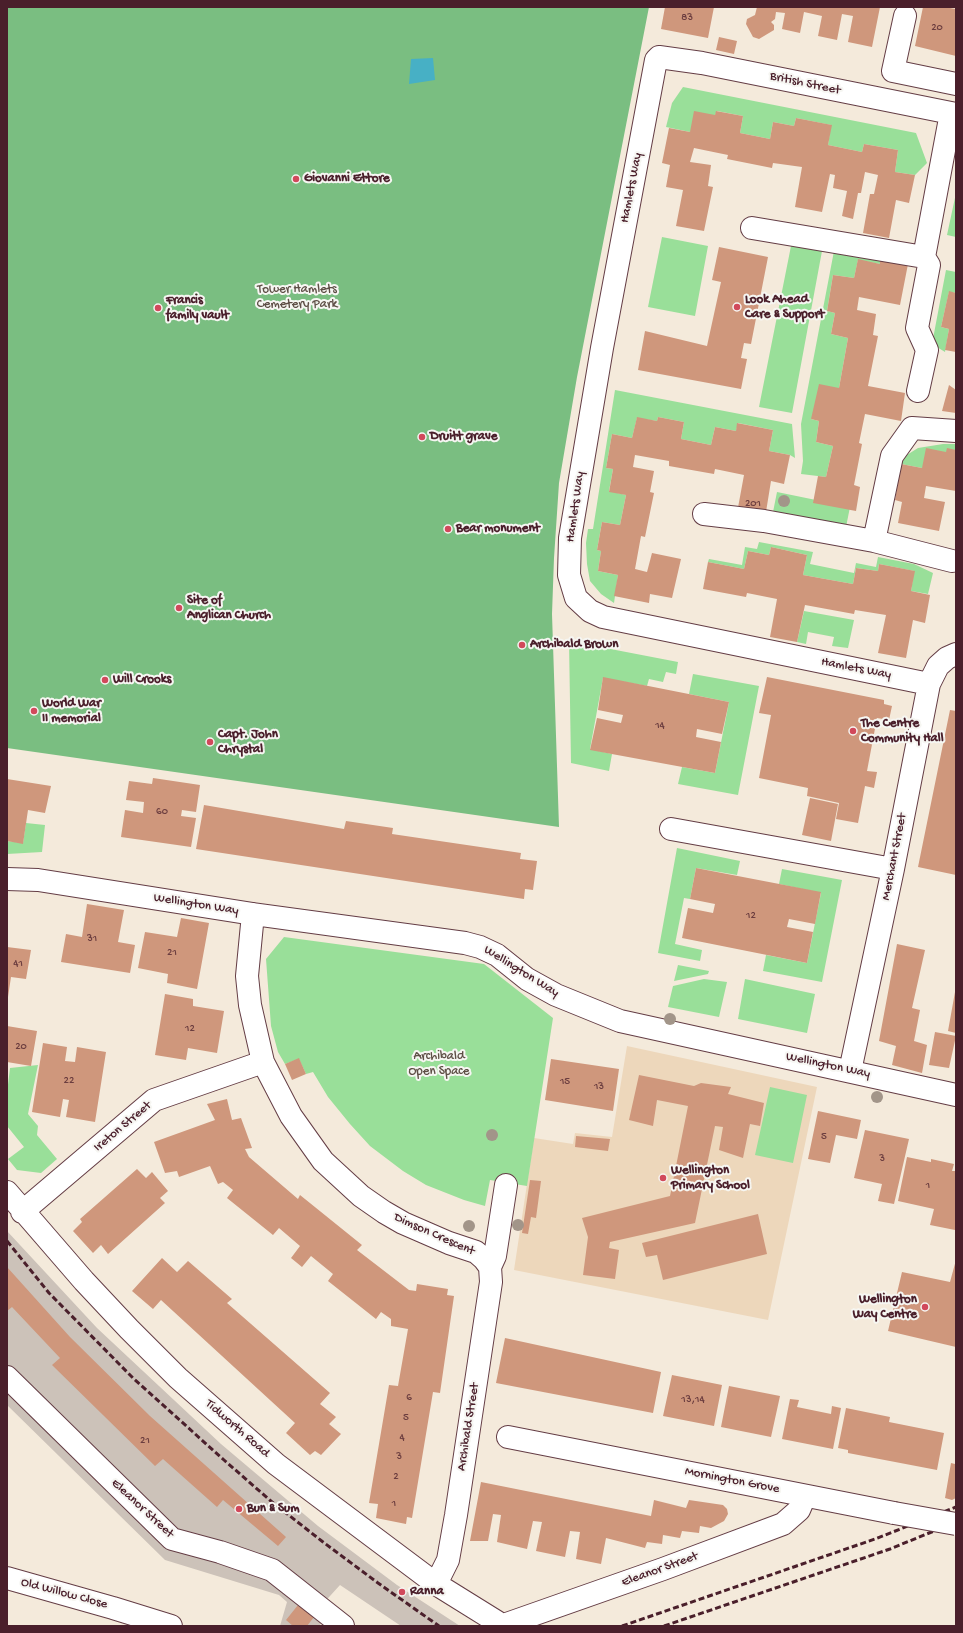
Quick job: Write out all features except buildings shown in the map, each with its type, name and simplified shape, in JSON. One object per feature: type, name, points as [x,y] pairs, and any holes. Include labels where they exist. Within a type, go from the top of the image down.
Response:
[{"type":"street","points":[[905,16],[892,71],[956,84]]},
{"type":"street","name":"British Street","points":[[659,57],[702,63],[953,114],[924,257],[929,265],[917,328],[927,350],[918,391]]},
{"type":"street","name":"Hamlets Way","points":[[659,57],[656,60],[602,348],[570,538],[569,575],[576,598],[590,612],[604,617],[929,684]]},
{"type":"street","points":[[752,228],[924,257]]},
{"type":"street","points":[[874,540],[892,456],[912,428],[956,431]]},
{"type":"street","points":[[704,514],[764,521],[874,540],[952,561]]},
{"type":"street","name":"Merchant Street","points":[[850,1071],[893,869],[929,684],[938,666],[947,658],[956,654]]},
{"type":"street","points":[[671,829],[893,869]]},
{"type":"street","name":"Wellington Way","points":[[7,879],[38,880],[253,914],[480,946],[497,955],[527,979],[556,996],[620,1021],[956,1094]]},
{"type":"street","name":"Dimson Crescent","points":[[253,914],[247,976],[250,1005],[263,1062],[291,1116],[323,1161],[345,1182],[384,1212],[423,1232],[476,1252],[484,1258],[490,1267]]},
{"type":"street","name":"Ireton Street","points":[[22,1212],[154,1100],[263,1062]]},
{"type":"street","name":"Archibald Street","points":[[436,1584],[448,1560],[456,1515],[491,1282],[490,1267],[495,1256],[506,1185]]},
{"type":"street","name":"Tidworth Road","points":[[7,1192],[22,1212],[84,1281],[178,1378],[276,1464],[436,1584],[501,1626]]},
{"type":"street","name":"Eleanor Street","points":[[7,1377],[172,1539],[220,1552],[272,1570],[343,1626]]},
{"type":"street","name":"Mornington Grove","points":[[508,1437],[805,1496],[956,1524]]},
{"type":"street","name":"Eleanor Street","points":[[501,1626],[656,1572],[783,1524],[799,1510],[805,1496]]},
{"type":"street","name":"Old Willow Close","points":[[7,1578],[118,1618],[171,1626]]},
{"type":"shaded area","name":"Wellington Primary School","points":[[627,1046],[817,1087],[768,1320],[514,1270],[534,1138],[573,1144],[575,1133],[612,1137]]},
{"type":"shaded area","points":[[7,1231],[97,1328],[221,1444],[318,1526],[397,1585],[460,1626],[401,1626],[340,1585],[320,1607],[322,1622],[319,1626],[280,1626],[287,1602],[279,1595],[165,1560],[7,1405]]},
{"type":"green space","name":"Tower Hamlets Cemetery Park","points":[[7,7],[649,7],[577,377],[559,483],[552,614],[559,827],[7,748]]},
{"type":"green space","points":[[683,87],[916,133],[927,163],[915,175],[895,172],[898,150],[864,144],[862,152],[828,145],[831,125],[796,118],[794,126],[773,122],[770,139],[740,133],[743,116],[717,111],[715,115],[690,132],[666,127],[672,103]]},
{"type":"green space","points":[[956,193],[956,237],[947,235]]},
{"type":"green space","points":[[662,237],[708,246],[695,316],[648,307]]},
{"type":"green space","points":[[791,246],[822,251],[792,413],[759,407]]},
{"type":"green space","points":[[834,251],[880,258],[880,264],[858,260],[854,278],[833,275],[827,311],[835,313],[831,334],[848,338],[839,388],[811,419],[819,421],[816,442],[833,446],[826,477],[801,474],[803,461],[801,424]]},
{"type":"green space","points":[[946,270],[956,272],[956,293],[949,292],[941,327],[949,329],[945,352],[932,344]]},
{"type":"green space","points":[[615,390],[792,424],[795,458],[790,455],[769,451],[773,430],[738,423],[736,431],[715,427],[711,445],[681,439],[684,422],[658,417],[657,421],[637,418],[632,438],[612,434],[606,468],[613,469],[609,491],[626,495],[620,525],[602,522],[597,550],[601,551],[598,571],[618,575],[614,603],[601,594],[590,581],[587,564],[586,543],[588,529],[593,529]]},
{"type":"green space","points":[[943,444],[956,444],[956,450],[946,452],[922,468],[901,464],[902,458],[918,448]]},
{"type":"green space","points":[[777,492],[850,507],[845,532],[772,517]]},
{"type":"green space","points":[[759,542],[813,552],[810,564],[854,573],[856,563],[876,567],[878,557],[914,564],[933,573],[928,594],[911,591],[914,571],[879,564],[878,571],[856,568],[853,584],[803,575],[807,555],[771,547],[769,555],[748,551],[744,569],[708,562],[709,559],[742,565],[745,547],[757,549]]},
{"type":"green space","points":[[804,611],[854,620],[848,648],[832,646],[834,637],[808,632],[806,644],[797,642]]},
{"type":"green space","points":[[569,641],[678,662],[676,674],[666,672],[663,682],[649,679],[647,686],[603,678],[590,749],[612,754],[609,771],[571,763]]},
{"type":"green space","points":[[693,674],[759,686],[738,795],[678,784],[682,767],[715,773],[729,702],[689,694]]},
{"type":"green space","points":[[26,823],[45,825],[42,852],[7,854],[7,841],[23,843]]},
{"type":"green space","points":[[677,848],[740,861],[737,875],[696,868],[690,899],[684,898],[675,944],[702,950],[700,961],[658,953]]},
{"type":"green space","points":[[782,869],[842,880],[822,982],[763,971],[766,955],[807,963],[821,893],[779,884]]},
{"type":"green space","name":"Archibald Open Space","points":[[284,937],[484,964],[553,1018],[527,1186],[490,1180],[485,1206],[464,1200],[426,1185],[403,1171],[370,1146],[328,1097],[313,1072],[306,1074],[299,1059],[285,1064],[278,1052],[271,1026],[266,959]]},
{"type":"green space","points":[[678,965],[709,971],[708,974],[674,981]]},
{"type":"green space","points":[[704,979],[727,982],[719,1017],[668,1007],[673,986]]},
{"type":"green space","points":[[745,979],[815,994],[807,1033],[738,1019]]},
{"type":"green space","points":[[38,1065],[28,1114],[38,1126],[37,1135],[57,1159],[41,1173],[17,1170],[8,1159],[24,1147],[7,1126],[7,1093],[10,1068]]},
{"type":"green space","points":[[770,1087],[807,1095],[793,1163],[755,1155]]},
{"type":"water","points":[[433,58],[435,80],[409,84],[411,59]]},
{"type":"railway","points":[[7,1241],[49,1293],[133,1378],[224,1460],[272,1502],[323,1542],[439,1626]]},
{"type":"railway","points":[[622,1626],[875,1539],[956,1507]]},
{"type":"railway","points":[[664,1626],[890,1549],[956,1522]]},
{"type":"place","name":"Giovanni Ettore","points":[[296,179]]},
{"type":"place","name":"Look Ahead Care & Support","points":[[737,307]]},
{"type":"place","name":"Francis family vault","points":[[158,308]]},
{"type":"place","name":"Druitt grave","points":[[422,437]]},
{"type":"place","name":"Bear monument","points":[[448,529]]},
{"type":"place","name":"Site of Anglican Church","points":[[179,608]]},
{"type":"place","name":"Archibald Brown","points":[[522,645]]},
{"type":"place","name":"Will Crooks","points":[[105,680]]},
{"type":"place","name":"World War II memorial","points":[[34,711]]},
{"type":"place","name":"The Centre Community Hall","points":[[853,731]]},
{"type":"place","name":"Capt. John Chrystal","points":[[210,742]]},
{"type":"place","name":"Wellington Primary School","points":[[663,1178]]},
{"type":"place","name":"Wellington Way Centre","points":[[925,1307]]},
{"type":"place","name":"Bun & Sum","points":[[239,1509]]},
{"type":"place","name":"Ranna","points":[[402,1592]]}]
